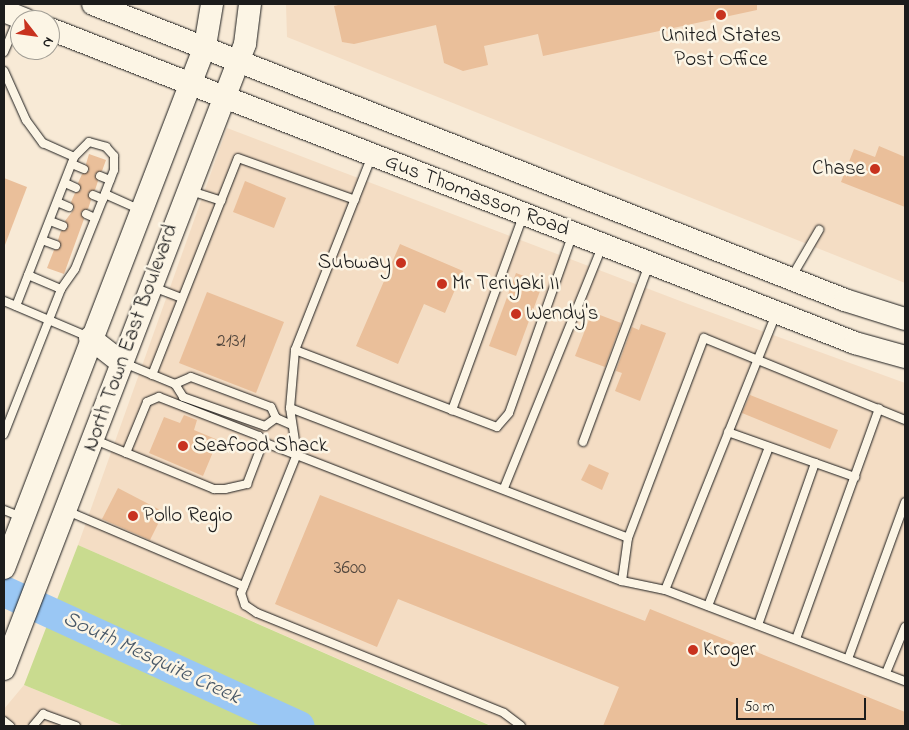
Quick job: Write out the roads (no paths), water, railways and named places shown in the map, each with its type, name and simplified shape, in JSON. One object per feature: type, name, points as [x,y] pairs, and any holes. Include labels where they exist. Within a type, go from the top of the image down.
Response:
[{"type":"main road","name":"Gus Thomasson Road","points":[[93,4],[205,46],[791,278],[905,319]]},
{"type":"main road","name":"North Town East Boulevard","points":[[7,558],[13,514],[90,338],[205,46],[212,4]]},
{"type":"main road","name":"North Town East Boulevard","points":[[9,661],[94,439],[149,286],[238,59],[250,4]]},
{"type":"main road","name":"Gus Thomasson Road","points":[[60,34],[855,343],[905,357]]},
{"type":"main road","points":[[777,312],[791,278]]},
{"type":"main road","points":[[90,338],[121,362]]},
{"type":"lane","points":[[4,52],[10,34]]},
{"type":"lane","points":[[4,71],[26,120],[43,143],[73,160],[84,169]]},
{"type":"lane","points":[[4,434],[48,320],[61,289],[81,256],[110,180],[114,156],[106,147],[89,142],[73,160],[16,306]]},
{"type":"lane","points":[[372,156],[295,350],[290,408],[296,454],[241,594],[245,605],[257,613],[504,713],[521,726]]},
{"type":"lane","points":[[152,375],[238,158],[355,200]]},
{"type":"lane","points":[[100,176],[110,180]]},
{"type":"lane","points":[[65,183],[76,188]]},
{"type":"lane","points":[[187,190],[221,201]]},
{"type":"lane","points":[[93,195],[104,196],[141,210]]},
{"type":"lane","points":[[57,202],[69,207]]},
{"type":"lane","points":[[86,214],[95,218]]},
{"type":"lane","points":[[452,410],[524,214]]},
{"type":"lane","points":[[50,220],[63,226]]},
{"type":"lane","points":[[791,278],[819,230]]},
{"type":"lane","points":[[79,233],[88,237]]},
{"type":"lane","points":[[295,350],[496,427],[509,413],[573,234]]},
{"type":"lane","points":[[42,240],[56,245]]},
{"type":"lane","points":[[504,488],[602,245]]},
{"type":"lane","points":[[72,252],[81,256]]},
{"type":"lane","points":[[583,442],[650,263]]},
{"type":"lane","points":[[28,275],[61,289]]},
{"type":"lane","points":[[149,286],[182,298]]},
{"type":"lane","points":[[4,301],[90,338]]},
{"type":"lane","points":[[665,590],[777,312]]},
{"type":"lane","points":[[622,581],[628,538],[704,338],[905,420]]},
{"type":"lane","points":[[121,362],[175,384],[183,397],[265,426],[276,418]]},
{"type":"lane","points":[[175,384],[190,377],[271,406],[276,418],[292,425]]},
{"type":"lane","points":[[126,453],[147,402],[159,397],[259,436],[263,442],[622,581],[665,590],[905,680]]},
{"type":"lane","points":[[290,408],[504,488],[628,538]]},
{"type":"lane","points":[[796,639],[879,409]]},
{"type":"lane","points":[[728,432],[855,477]]},
{"type":"lane","points":[[94,439],[214,489],[238,489],[247,484],[263,442]]},
{"type":"lane","points":[[708,606],[769,447]]},
{"type":"lane","points":[[758,625],[815,463]]},
{"type":"lane","points":[[848,659],[905,502]]},
{"type":"lane","points":[[67,510],[244,586]]},
{"type":"lane","points":[[886,674],[905,627]]},
{"type":"lane","points":[[33,726],[43,714],[76,726]]},
{"type":"lane","points":[[4,721],[10,726]]},
{"type":"waterway","name":"South Mesquite Creek","points":[[4,591],[299,726]]},
{"type":"place","name":"United States Post Office","points":[[721,15]]},
{"type":"place","name":"Chase","points":[[875,169]]},
{"type":"place","name":"Subway","points":[[401,263]]},
{"type":"place","name":"Mr Teriyaki II","points":[[442,284]]},
{"type":"place","name":"Wendy's","points":[[516,314]]},
{"type":"place","name":"Seafood Shack","points":[[183,446]]},
{"type":"place","name":"Pollo Regio","points":[[133,516]]},
{"type":"place","name":"Kroger","points":[[693,650]]}]
